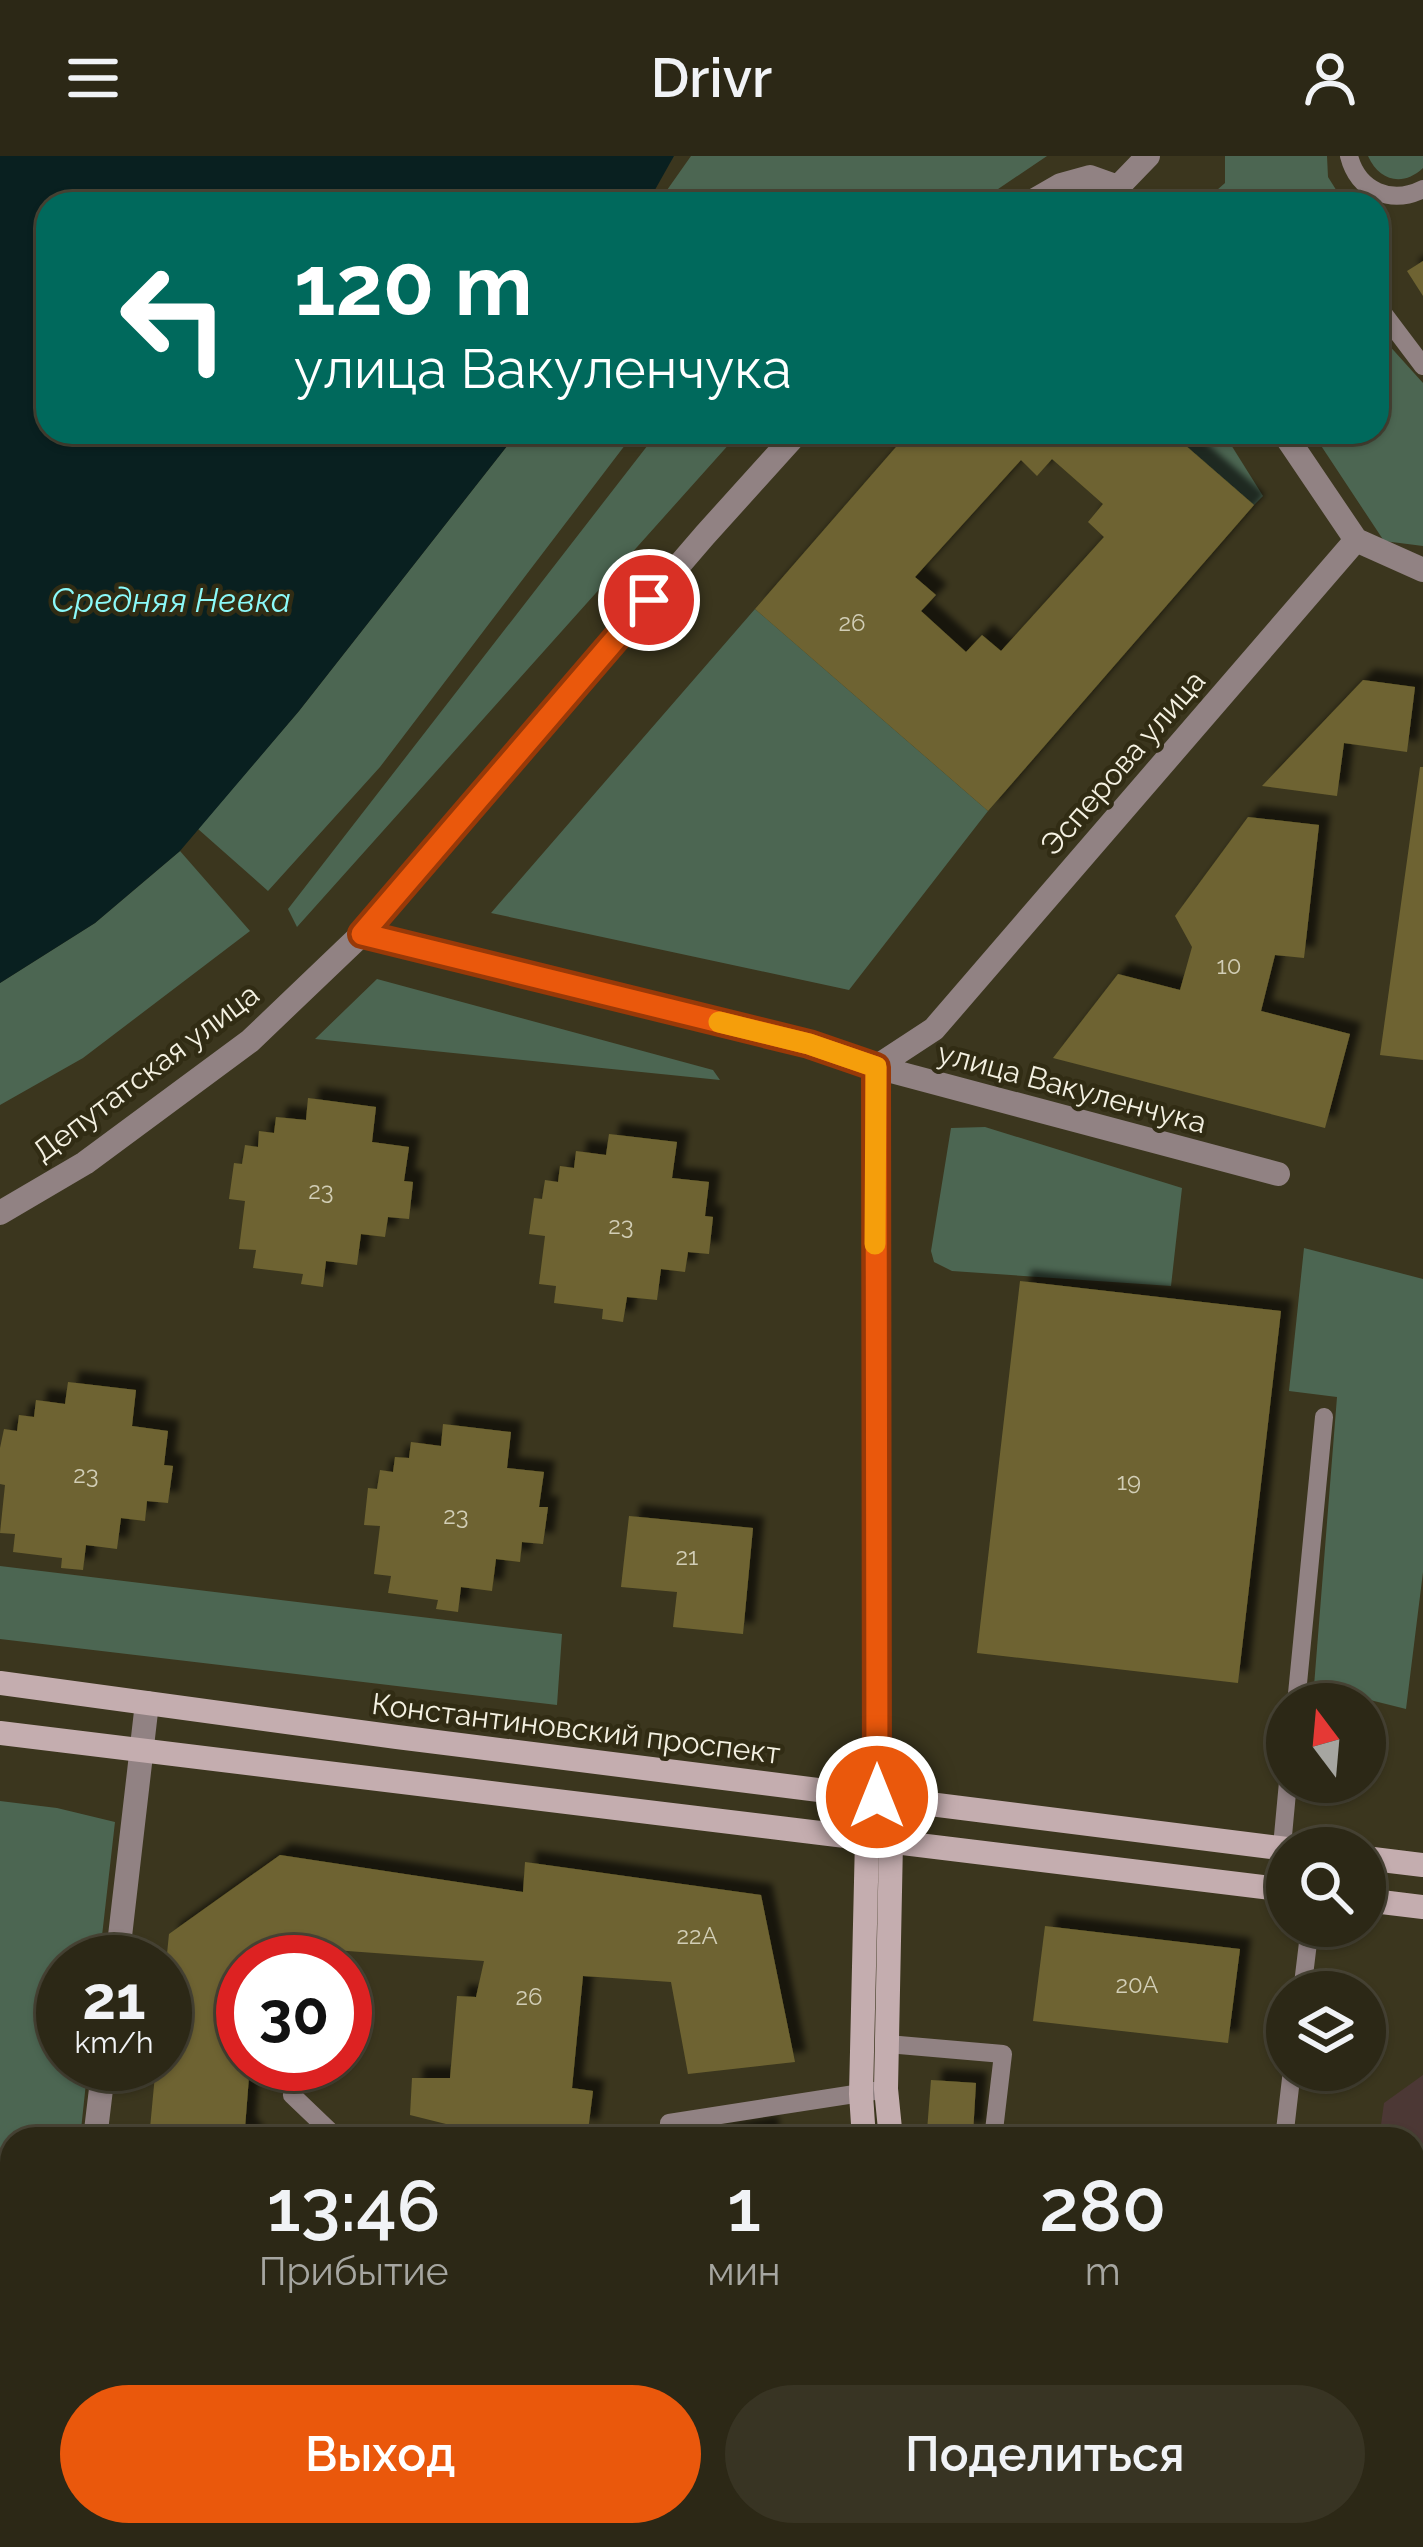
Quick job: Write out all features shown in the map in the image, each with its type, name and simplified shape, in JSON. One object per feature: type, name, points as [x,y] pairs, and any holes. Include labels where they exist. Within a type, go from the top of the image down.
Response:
[{"type":"street","points":[[1126,192],[1148,156]]},
{"type":"street","points":[[1049,192],[1090,177],[1117,192]]},
{"type":"street","name":"Депутатская улица","points":[[0,1213],[85,1163],[250,1041],[362,934],[787,444]]},
{"type":"street","points":[[1291,444],[1356,540],[1423,570]]},
{"type":"street","name":"Эсперова улица","points":[[876,1067],[934,1029],[1356,540]]},
{"type":"street","name":"улица Вакуленчука","points":[[362,934],[809,1044],[876,1067],[1278,1174]]},
{"type":"street","points":[[866,2127],[873,2091],[879,1840],[876,1067]]},
{"type":"street","name":"Константиновский проспект","points":[[0,1683],[1266,1846]]},
{"type":"street","points":[[119,1935],[147,1703]]},
{"type":"street","points":[[0,1733],[1266,1888]]},
{"type":"street","points":[[1386,1861],[1423,1865]]},
{"type":"street","points":[[1386,1903],[1423,1907]]},
{"type":"street","points":[[96,2127],[101,2091]]},
{"type":"street","points":[[873,2091],[886,2127]]},
{"type":"lane","points":[[1349,156],[1372,192]]},
{"type":"lane","points":[[1389,201],[1423,189]]},
{"type":"lane","points":[[1389,321],[1423,366]]},
{"type":"lane","points":[[1298,1683],[1324,1417]]},
{"type":"lane","points":[[899,2045],[1003,2054],[994,2127]]},
{"type":"lane","points":[[294,2091],[292,2095],[325,2127]]},
{"type":"lane","points":[[669,2127],[669,2123],[873,2091]]},
{"type":"lane","points":[[1285,2127],[1290,2091]]},
{"type":"shaded area","points":[[1423,2075],[1423,2127],[1381,2127],[1384,2103]]},
{"type":"green space","points":[[691,156],[1047,156],[994,192],[666,192]]},
{"type":"green space","points":[[1225,156],[1327,156],[1328,177],[1337,192],[1215,192],[1225,183]]},
{"type":"green space","points":[[1368,156],[1423,156],[1423,168],[1408,178],[1392,178],[1378,171]]},
{"type":"green space","points":[[1389,345],[1423,383],[1423,546],[1384,541],[1320,444],[1389,444]]},
{"type":"green space","points":[[509,444],[626,444],[380,767],[268,891],[198,829],[299,711]]},
{"type":"green space","points":[[649,444],[729,444],[297,927],[288,909]]},
{"type":"green space","points":[[1184,444],[1230,444],[1263,496],[1254,505]]},
{"type":"green space","points":[[755,609],[988,811],[849,990],[491,913]]},
{"type":"green space","points":[[180,851],[250,931],[83,1058],[0,1105],[0,983],[95,923]]},
{"type":"green space","points":[[377,979],[713,1070],[720,1080],[315,1039]]},
{"type":"green space","points":[[985,1127],[1182,1188],[1171,1286],[952,1271],[934,1262],[931,1251],[951,1128]]},
{"type":"green space","points":[[1304,1248],[1423,1279],[1423,1572],[1406,1709],[1386,1704],[1386,1683],[1314,1683],[1337,1397],[1289,1391]]},
{"type":"green space","points":[[0,1566],[562,1634],[557,1705],[0,1639]]},
{"type":"green space","points":[[0,1801],[115,1822],[102,1935],[36,1935],[36,2091],[85,2091],[81,2127],[0,2127]]},
{"type":"water","name":"Средняя Невка","points":[[0,156],[674,156],[654,192],[36,192],[36,444],[509,444],[299,711],[180,851],[95,923],[0,983]]},
{"type":"building","points":[[1423,261],[1423,296],[1407,271]]},
{"type":"building","points":[[899,444],[1184,444],[1254,505],[988,811],[755,609]],"holes":[[[1052,459],[1103,504],[1088,522],[1104,537],[1001,651],[982,635],[966,652],[921,611],[936,595],[915,577],[1021,460],[1037,476]]]},
{"type":"building","points":[[1363,680],[1415,687],[1407,752],[1344,743],[1337,796],[1262,786]]},
{"type":"building","points":[[1423,767],[1423,1060],[1380,1055]]},
{"type":"building","points":[[1248,817],[1319,825],[1304,958],[1275,955],[1261,1011],[1350,1034],[1325,1128],[1053,1058],[1118,974],[1180,990],[1192,947],[1175,916]]},
{"type":"building","points":[[308,1098],[376,1107],[372,1142],[409,1147],[404,1181],[413,1182],[409,1219],[388,1217],[385,1237],[361,1234],[357,1265],[326,1261],[323,1287],[301,1284],[303,1274],[253,1268],[256,1250],[239,1249],[245,1201],[229,1199],[234,1163],[242,1164],[245,1145],[258,1147],[259,1131],[274,1133],[276,1117],[306,1120]]},
{"type":"building","points":[[609,1134],[677,1142],[672,1178],[709,1182],[705,1216],[713,1217],[709,1254],[688,1252],[685,1272],[661,1269],[657,1300],[627,1297],[623,1322],[602,1319],[603,1309],[554,1303],[556,1286],[539,1284],[545,1236],[529,1234],[534,1198],[542,1199],[545,1180],[558,1182],[560,1166],[574,1168],[576,1151],[606,1155]]},
{"type":"building","points":[[1020,1281],[1281,1311],[1238,1683],[977,1653]]},
{"type":"building","points":[[68,1382],[136,1390],[132,1426],[168,1431],[164,1465],[173,1466],[168,1503],[147,1501],[145,1521],[121,1518],[117,1549],[86,1545],[83,1570],[61,1568],[62,1558],[13,1552],[15,1534],[0,1533],[4,1429],[17,1431],[19,1415],[34,1417],[36,1400],[65,1404]]},
{"type":"building","points":[[443,1424],[511,1432],[507,1468],[544,1472],[539,1507],[548,1507],[543,1544],[522,1542],[520,1562],[496,1559],[492,1591],[461,1587],[458,1612],[436,1609],[438,1600],[388,1593],[391,1576],[374,1574],[380,1526],[364,1525],[368,1488],[377,1489],[380,1470],[393,1472],[395,1457],[409,1458],[411,1442],[441,1446]]},
{"type":"building","points":[[629,1516],[753,1528],[743,1634],[673,1627],[677,1592],[621,1587]]},
{"type":"building","points":[[280,1855],[523,1892],[525,1862],[761,1895],[795,2062],[688,2074],[671,1982],[583,1976],[572,2088],[593,2091],[588,2127],[446,2127],[410,2115],[412,2078],[450,2078],[457,1996],[476,1997],[484,1961],[372,1953],[372,1935],[216,1935],[216,2091],[248,2091],[245,2127],[150,2127],[153,2091],[192,2091],[192,1935],[169,1935]]},
{"type":"building","points":[[1045,1926],[1240,1949],[1228,2043],[1033,2021]]},
{"type":"building","points":[[931,2080],[976,2083],[973,2127],[927,2127]]},
{"type":"slow traffic","points":[[719,1022],[809,1044],[876,1067],[875,1244]]},
{"type":"route","points":[[649,600],[362,934],[809,1044],[876,1067],[877,1797]]}]
